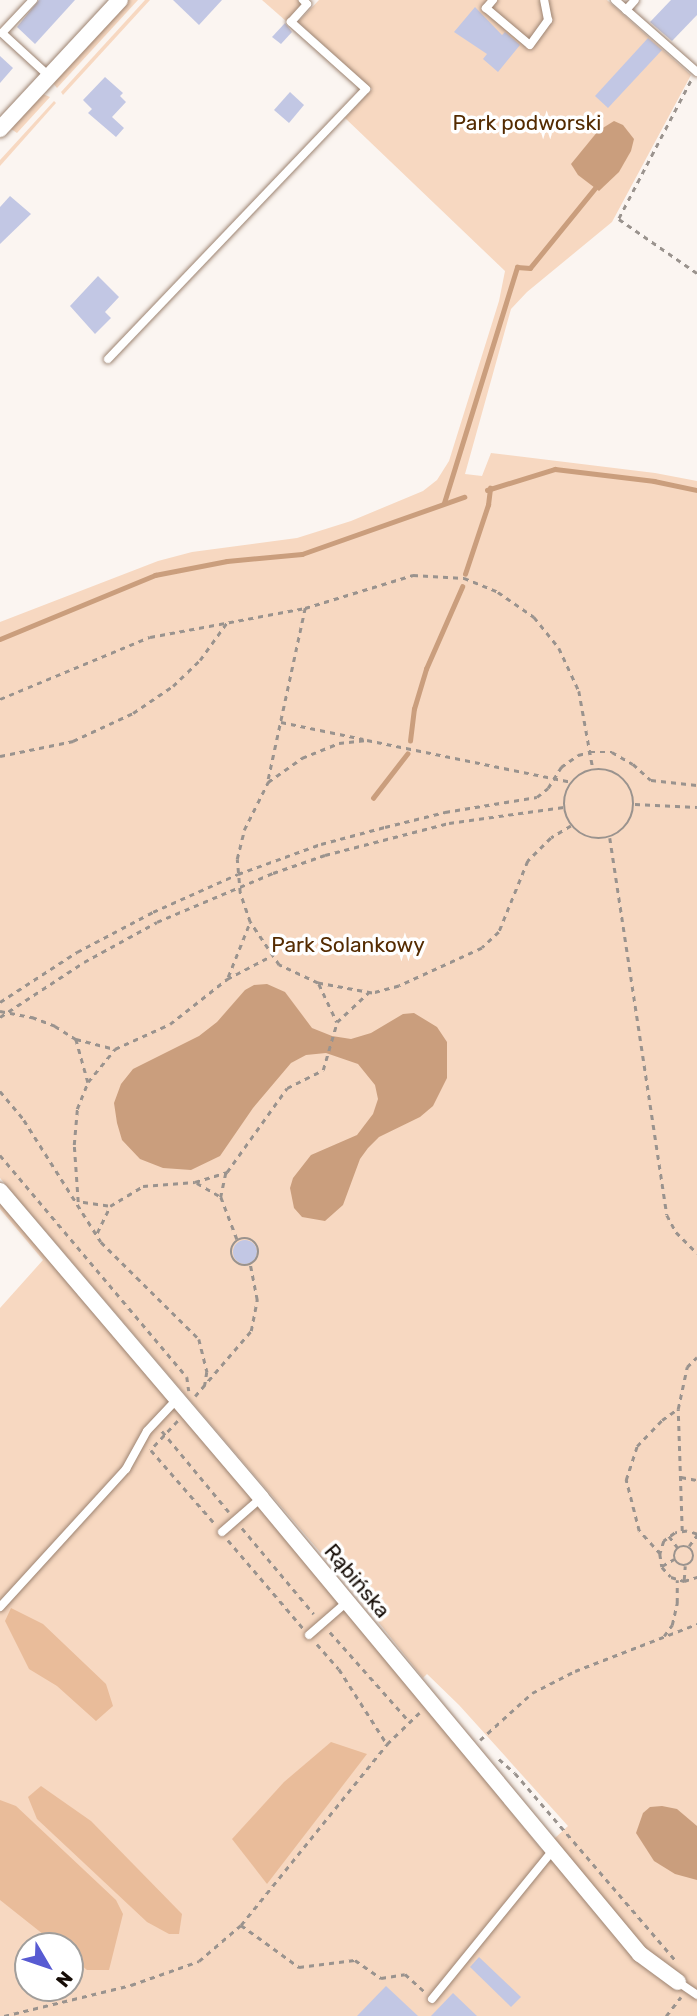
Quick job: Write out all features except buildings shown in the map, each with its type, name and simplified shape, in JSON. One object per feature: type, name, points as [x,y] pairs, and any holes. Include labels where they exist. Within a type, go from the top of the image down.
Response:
[{"type":"street","points":[[0,129],[112,5]]},
{"type":"street","name":"Rąbińska","points":[[0,1191],[261,1498],[640,1954],[683,1985]]},
{"type":"lane","points":[[33,0],[1,34],[49,76]]},
{"type":"lane","points":[[108,359],[366,89],[291,22],[307,4],[303,0]]},
{"type":"lane","points":[[493,0],[486,8],[530,45],[548,20],[544,0]]},
{"type":"lane","points":[[615,0],[695,75]]},
{"type":"lane","points":[[626,10],[635,0]]},
{"type":"lane","points":[[0,1607],[126,1469],[147,1431],[182,1404]]},
{"type":"lane","points":[[222,1532],[261,1498]]},
{"type":"lane","points":[[309,1635],[347,1602]]},
{"type":"lane","points":[[432,1999],[553,1850]]},
{"type":"lane","points":[[683,1985],[697,1995]]},
{"type":"path","points":[[695,75],[619,219],[697,273]]},
{"type":"path","points":[[0,699],[150,637],[305,608],[413,575],[464,578],[498,592],[534,617],[559,648],[579,691],[593,769]]},
{"type":"path","points":[[305,608],[268,782],[244,830],[237,859],[240,893],[250,922],[279,965],[318,983],[369,992],[399,986],[482,948],[499,932],[528,861],[551,838],[571,826]]},
{"type":"path","points":[[0,756],[73,741],[133,713],[173,686],[200,660],[228,621]]},
{"type":"path","points":[[281,722],[571,782]]},
{"type":"path","points":[[268,782],[302,758],[339,743],[367,740]]},
{"type":"path","points":[[0,1002],[88,946],[153,912],[238,874],[321,844],[385,827],[445,813],[537,797],[544,793],[570,760],[590,752],[612,752],[651,780],[697,785]]},
{"type":"path","points":[[593,769],[609,769],[622,776],[632,789],[635,804],[632,818],[623,831],[610,838],[595,840],[582,835],[571,826],[564,807],[571,782],[593,769]]},
{"type":"path","points":[[635,804],[697,807]]},
{"type":"path","points":[[0,1017],[83,962],[157,922],[241,885],[325,855],[389,838],[449,824],[564,807]]},
{"type":"path","points":[[610,838],[667,1215],[676,1233],[697,1253]]},
{"type":"path","points":[[227,979],[250,922]]},
{"type":"path","points":[[78,1202],[74,1144],[77,1109],[88,1082],[115,1049],[170,1024],[227,979],[271,956]]},
{"type":"path","points":[[318,983],[337,1022]]},
{"type":"path","points":[[237,1239],[221,1197],[227,1172],[280,1095],[287,1088],[323,1070],[337,1022],[369,992]]},
{"type":"path","points":[[0,1011],[32,1017],[55,1026],[76,1039],[115,1049]]},
{"type":"path","points":[[76,1039],[88,1082]]},
{"type":"path","points":[[0,1091],[24,1120],[101,1242],[199,1339],[207,1372],[205,1385]]},
{"type":"path","points":[[97,1233],[110,1206],[143,1186],[195,1182],[227,1172]]},
{"type":"path","points":[[195,1182],[221,1197]]},
{"type":"path","points":[[78,1202],[110,1206]]},
{"type":"path","points":[[237,1239],[251,1239],[258,1247],[258,1258],[250,1265],[239,1265],[231,1257],[232,1246],[237,1239]]},
{"type":"path","points":[[250,1265],[257,1300],[251,1331],[205,1385],[182,1404],[151,1450],[339,1669],[387,1744]]},
{"type":"path","points":[[682,1531],[678,1409],[687,1367],[697,1357]]},
{"type":"path","points":[[678,1409],[662,1420],[637,1446],[626,1480],[639,1531],[660,1554],[662,1567],[677,1580],[697,1577]]},
{"type":"path","points":[[681,1477],[697,1480]]},
{"type":"path","points":[[660,1554],[669,1536],[682,1531],[697,1535],[689,1546],[678,1548]]},
{"type":"path","points":[[669,1536],[678,1548]]},
{"type":"path","points":[[685,1566],[696,1559],[689,1546]]},
{"type":"path","points":[[662,1567],[674,1559],[678,1548]]},
{"type":"path","points":[[674,1559],[685,1566]]},
{"type":"path","points":[[684,1581],[685,1566]]},
{"type":"path","points":[[664,1637],[672,1625],[677,1603],[677,1580]]},
{"type":"path","points":[[478,1741],[533,1693],[575,1671],[697,1624]]},
{"type":"path","points":[[4,2016],[50,2007],[174,1972],[199,1961],[241,1925],[387,1744],[431,1703]]},
{"type":"path","points":[[473,1736],[487,1749]]},
{"type":"path","points":[[497,1757],[515,1773],[673,1956],[687,1977],[666,2016]]},
{"type":"path","points":[[241,1925],[299,1967],[355,1960],[382,1978],[405,1975],[432,1999]]},
{"type":"green space","points":[[129,0],[138,0],[57,88],[53,83]]},
{"type":"green space","points":[[145,0],[150,0],[63,95],[61,92]]},
{"type":"green space","points":[[262,0],[298,0],[302,4],[286,21]]},
{"type":"green space","name":"Park Solankowy","points":[[319,0],[607,0],[691,75],[612,222],[527,292],[511,309],[465,474],[482,476],[491,453],[655,473],[697,481],[697,2016],[0,2016],[0,1308],[43,1260],[0,1209],[0,1198],[300,1552],[542,1850],[568,1826],[459,1705],[427,1674],[423,1678],[356,1594],[0,1178],[0,622],[158,561],[192,552],[297,538],[351,521],[423,491],[437,480],[449,461],[499,301],[505,271],[345,118],[372,89],[298,22]]},
{"type":"green space","points":[[43,94],[50,97],[17,133],[11,129]]},
{"type":"green space","points":[[54,101],[56,103],[0,166],[0,160]]},
{"type":"shaded area","points":[[614,121],[623,125],[634,139],[631,151],[619,172],[599,191],[578,175],[571,164],[598,131]]},
{"type":"shaded area","points":[[267,984],[285,992],[312,1028],[332,1036],[351,1039],[371,1033],[403,1014],[414,1013],[437,1027],[447,1042],[447,1078],[433,1106],[420,1117],[379,1137],[368,1148],[360,1159],[343,1205],[325,1221],[302,1217],[294,1208],[290,1188],[293,1178],[311,1155],[357,1135],[373,1114],[378,1099],[375,1085],[358,1064],[326,1053],[306,1055],[291,1063],[253,1108],[220,1156],[191,1170],[163,1168],[140,1159],[122,1140],[117,1123],[114,1103],[121,1084],[133,1069],[199,1036],[217,1022],[245,990],[254,985]]},
{"type":"shaded area","points":[[11,1608],[43,1624],[106,1684],[113,1706],[96,1721],[57,1686],[29,1669],[5,1621]]},
{"type":"shaded area","points":[[331,1742],[367,1754],[267,1884],[232,1839],[284,1782]]},
{"type":"shaded area","points":[[41,1786],[91,1821],[182,1914],[179,1934],[169,1934],[147,1922],[37,1819],[28,1797]]},
{"type":"shaded area","points":[[0,1800],[16,1806],[116,1900],[123,1914],[109,1970],[87,1970],[84,1968],[84,1932],[40,1932],[0,1900]]},
{"type":"shaded area","points":[[650,1807],[677,1809],[697,1826],[697,1880],[675,1874],[654,1861],[636,1833],[643,1813]]},
{"type":"waterway","points":[[444,503],[517,267],[530,268],[595,188]]},
{"type":"waterway","points":[[487,490],[555,469],[654,481],[697,490]]},
{"type":"waterway","points":[[465,574],[488,505],[490,488]]},
{"type":"waterway","points":[[0,639],[155,575],[227,561],[302,554],[464,497]]},
{"type":"waterway","points":[[410,741],[414,709],[426,669],[462,587]]},
{"type":"waterway","points":[[373,798],[407,754]]},
{"type":"park label","name":"Park podworski","points":[[527,123]]}]
